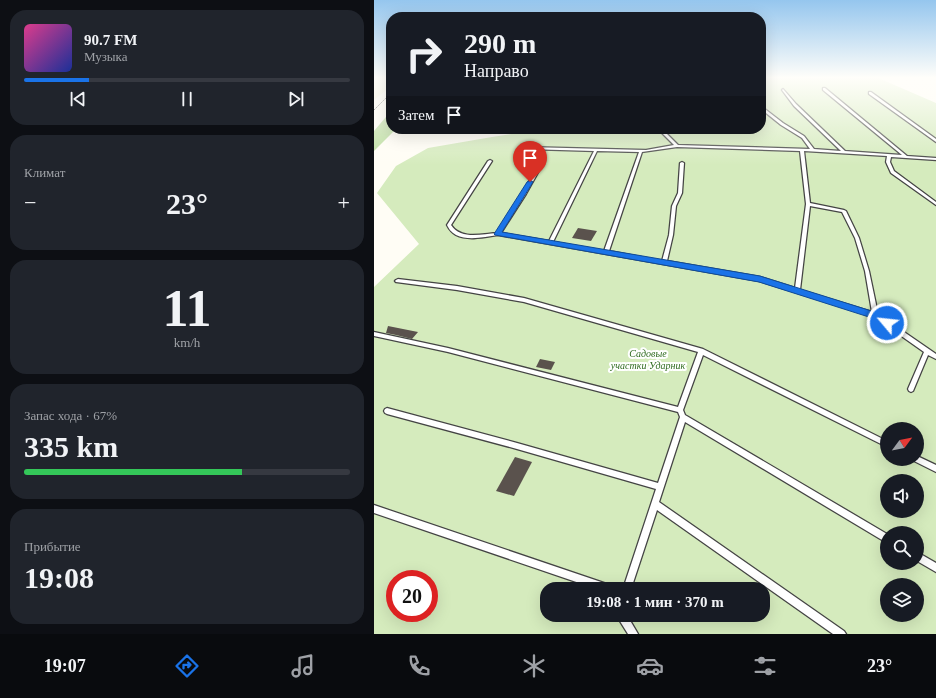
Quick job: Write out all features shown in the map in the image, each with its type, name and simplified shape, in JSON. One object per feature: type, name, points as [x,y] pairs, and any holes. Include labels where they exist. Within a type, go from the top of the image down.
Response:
[{"type":"lane","points":[[798,107],[845,152]]},
{"type":"lane","points":[[845,107],[906,157]]},
{"type":"lane","points":[[889,107],[936,141]]},
{"type":"lane","points":[[766,111],[782,124],[803,137],[813,150]]},
{"type":"lane","points":[[665,134],[677,146]]},
{"type":"lane","points":[[527,148],[641,151],[677,146],[802,149],[934,159],[936,164]]},
{"type":"lane","points":[[797,290],[808,204],[802,149]]},
{"type":"lane","points":[[550,243],[596,150]]},
{"type":"lane","points":[[606,252],[641,151]]},
{"type":"lane","points":[[889,156],[888,162],[892,172],[936,204]]},
{"type":"lane","points":[[498,234],[524,194],[543,160]]},
{"type":"lane","points":[[490,161],[449,225],[452,231],[460,236],[498,234],[760,279],[875,315],[936,357]]},
{"type":"lane","points":[[664,262],[671,235],[674,206],[680,193],[682,163]]},
{"type":"lane","points":[[808,204],[844,211],[857,238],[867,271],[875,315]]},
{"type":"lane","points":[[398,281],[457,288],[524,300],[701,350],[880,440]]},
{"type":"lane","points":[[374,334],[448,350],[680,410]]},
{"type":"lane","points":[[629,582],[683,418],[680,410],[701,350]]},
{"type":"lane","points":[[912,390],[927,352]]},
{"type":"lane","points":[[387,411],[517,446],[660,488]]},
{"type":"lane","points":[[683,418],[880,535]]},
{"type":"lane","points":[[924,463],[936,469]]},
{"type":"lane","points":[[655,504],[842,634]]},
{"type":"lane","points":[[374,509],[589,582]]},
{"type":"lane","points":[[924,560],[936,568]]},
{"type":"lane","points":[[626,622],[633,634]]},
{"type":"green space","name":"Садовые участки Ударник","points":[[766,107],[936,107],[936,634],[374,634],[374,287],[419,244],[377,193],[396,166],[428,148],[512,134],[766,134]]},
{"type":"green space","points":[[386,117],[386,134],[391,134],[374,151],[374,131]]},
{"type":"building","points":[[578,228],[597,231],[591,241],[572,238]]},
{"type":"building","points":[[388,326],[418,332],[412,339],[386,333]]},
{"type":"building","points":[[540,359],[555,362],[551,370],[536,367]]},
{"type":"building","points":[[515,457],[532,462],[514,496],[496,491]]},
{"type":"route","points":[[530,182],[498,234],[760,279],[796,289],[875,315],[887,323]]}]
